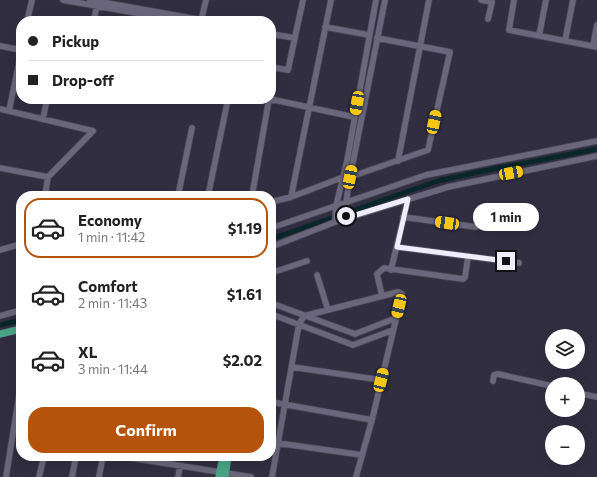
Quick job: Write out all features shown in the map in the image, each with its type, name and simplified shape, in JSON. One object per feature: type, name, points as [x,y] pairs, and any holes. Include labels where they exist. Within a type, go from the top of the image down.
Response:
[{"type":"main road","points":[[0,334],[16,330]]},
{"type":"main road","points":[[222,475],[223,461]]},
{"type":"main road","points":[[222,475],[226,461]]},
{"type":"street","points":[[28,16],[32,0]]},
{"type":"street","points":[[63,0],[97,3],[177,16]]},
{"type":"street","points":[[90,0],[97,3],[158,16]]},
{"type":"street","points":[[202,16],[206,0]]},
{"type":"street","points":[[276,68],[288,70],[303,0]]},
{"type":"street","points":[[291,197],[331,0]]},
{"type":"street","points":[[335,220],[335,208],[347,161],[376,0]]},
{"type":"street","points":[[346,217],[346,204],[350,177],[377,38],[386,0]]},
{"type":"street","points":[[398,161],[429,0]]},
{"type":"street","points":[[481,0],[492,2],[488,19]]},
{"type":"street","points":[[514,0],[509,30],[595,46],[597,25]]},
{"type":"street","points":[[539,36],[546,0]]},
{"type":"street","points":[[564,41],[573,0]]},
{"type":"street","points":[[95,16],[97,3]]},
{"type":"street","points":[[325,27],[369,35]]},
{"type":"street","points":[[276,35],[295,38]]},
{"type":"street","points":[[350,177],[428,150],[450,52],[377,38]]},
{"type":"street","points":[[0,46],[16,49]]},
{"type":"street","points":[[9,111],[16,79]]},
{"type":"street","points":[[276,100],[354,117]]},
{"type":"street","points":[[44,119],[46,104]]},
{"type":"street","points":[[209,191],[227,104]]},
{"type":"street","points":[[253,191],[269,104]]},
{"type":"street","points":[[0,109],[93,131],[48,177],[46,191]]},
{"type":"street","points":[[179,191],[192,128]]},
{"type":"street","points":[[276,226],[335,208],[389,187],[433,173],[597,142]]},
{"type":"street","points":[[276,245],[335,220],[448,186],[597,156]]},
{"type":"street","points":[[0,168],[48,177]]},
{"type":"street","points":[[276,201],[291,197],[342,178]]},
{"type":"street","points":[[391,270],[408,199]]},
{"type":"street","points":[[403,217],[476,227]]},
{"type":"street","points":[[0,250],[16,245]]},
{"type":"street","points":[[397,247],[519,263]]},
{"type":"street","points":[[382,296],[377,274],[384,268],[463,279],[465,277],[468,257]]},
{"type":"street","points":[[276,271],[307,260]]},
{"type":"street","points":[[317,275],[328,310]]},
{"type":"street","points":[[276,450],[299,324],[304,316],[401,292],[372,420],[356,477]]},
{"type":"street","points":[[276,305],[355,334],[396,318]]},
{"type":"street","points":[[0,316],[16,311]]},
{"type":"street","points":[[276,316],[353,345],[393,330]]},
{"type":"street","points":[[292,367],[381,380]]},
{"type":"street","points":[[493,381],[494,375],[498,374],[545,384]]},
{"type":"street","points":[[585,394],[597,397]]},
{"type":"street","points":[[276,403],[372,420]]},
{"type":"street","points":[[6,477],[16,414]]},
{"type":"street","points":[[277,443],[362,455]]},
{"type":"street","points":[[39,477],[43,461]]},
{"type":"street","points":[[72,477],[75,461]]},
{"type":"street","points":[[99,477],[102,461]]},
{"type":"street","points":[[154,461],[222,475],[251,477]]},
{"type":"street","points":[[272,477],[274,461]]},
{"type":"street","points":[[178,477],[180,467]]},
{"type":"waterway","points":[[276,237],[438,181],[597,149]]},
{"type":"waterway","points":[[0,325],[16,321]]},
{"type":"route","points":[[346,216],[346,218],[408,199],[397,247],[506,261]]}]
